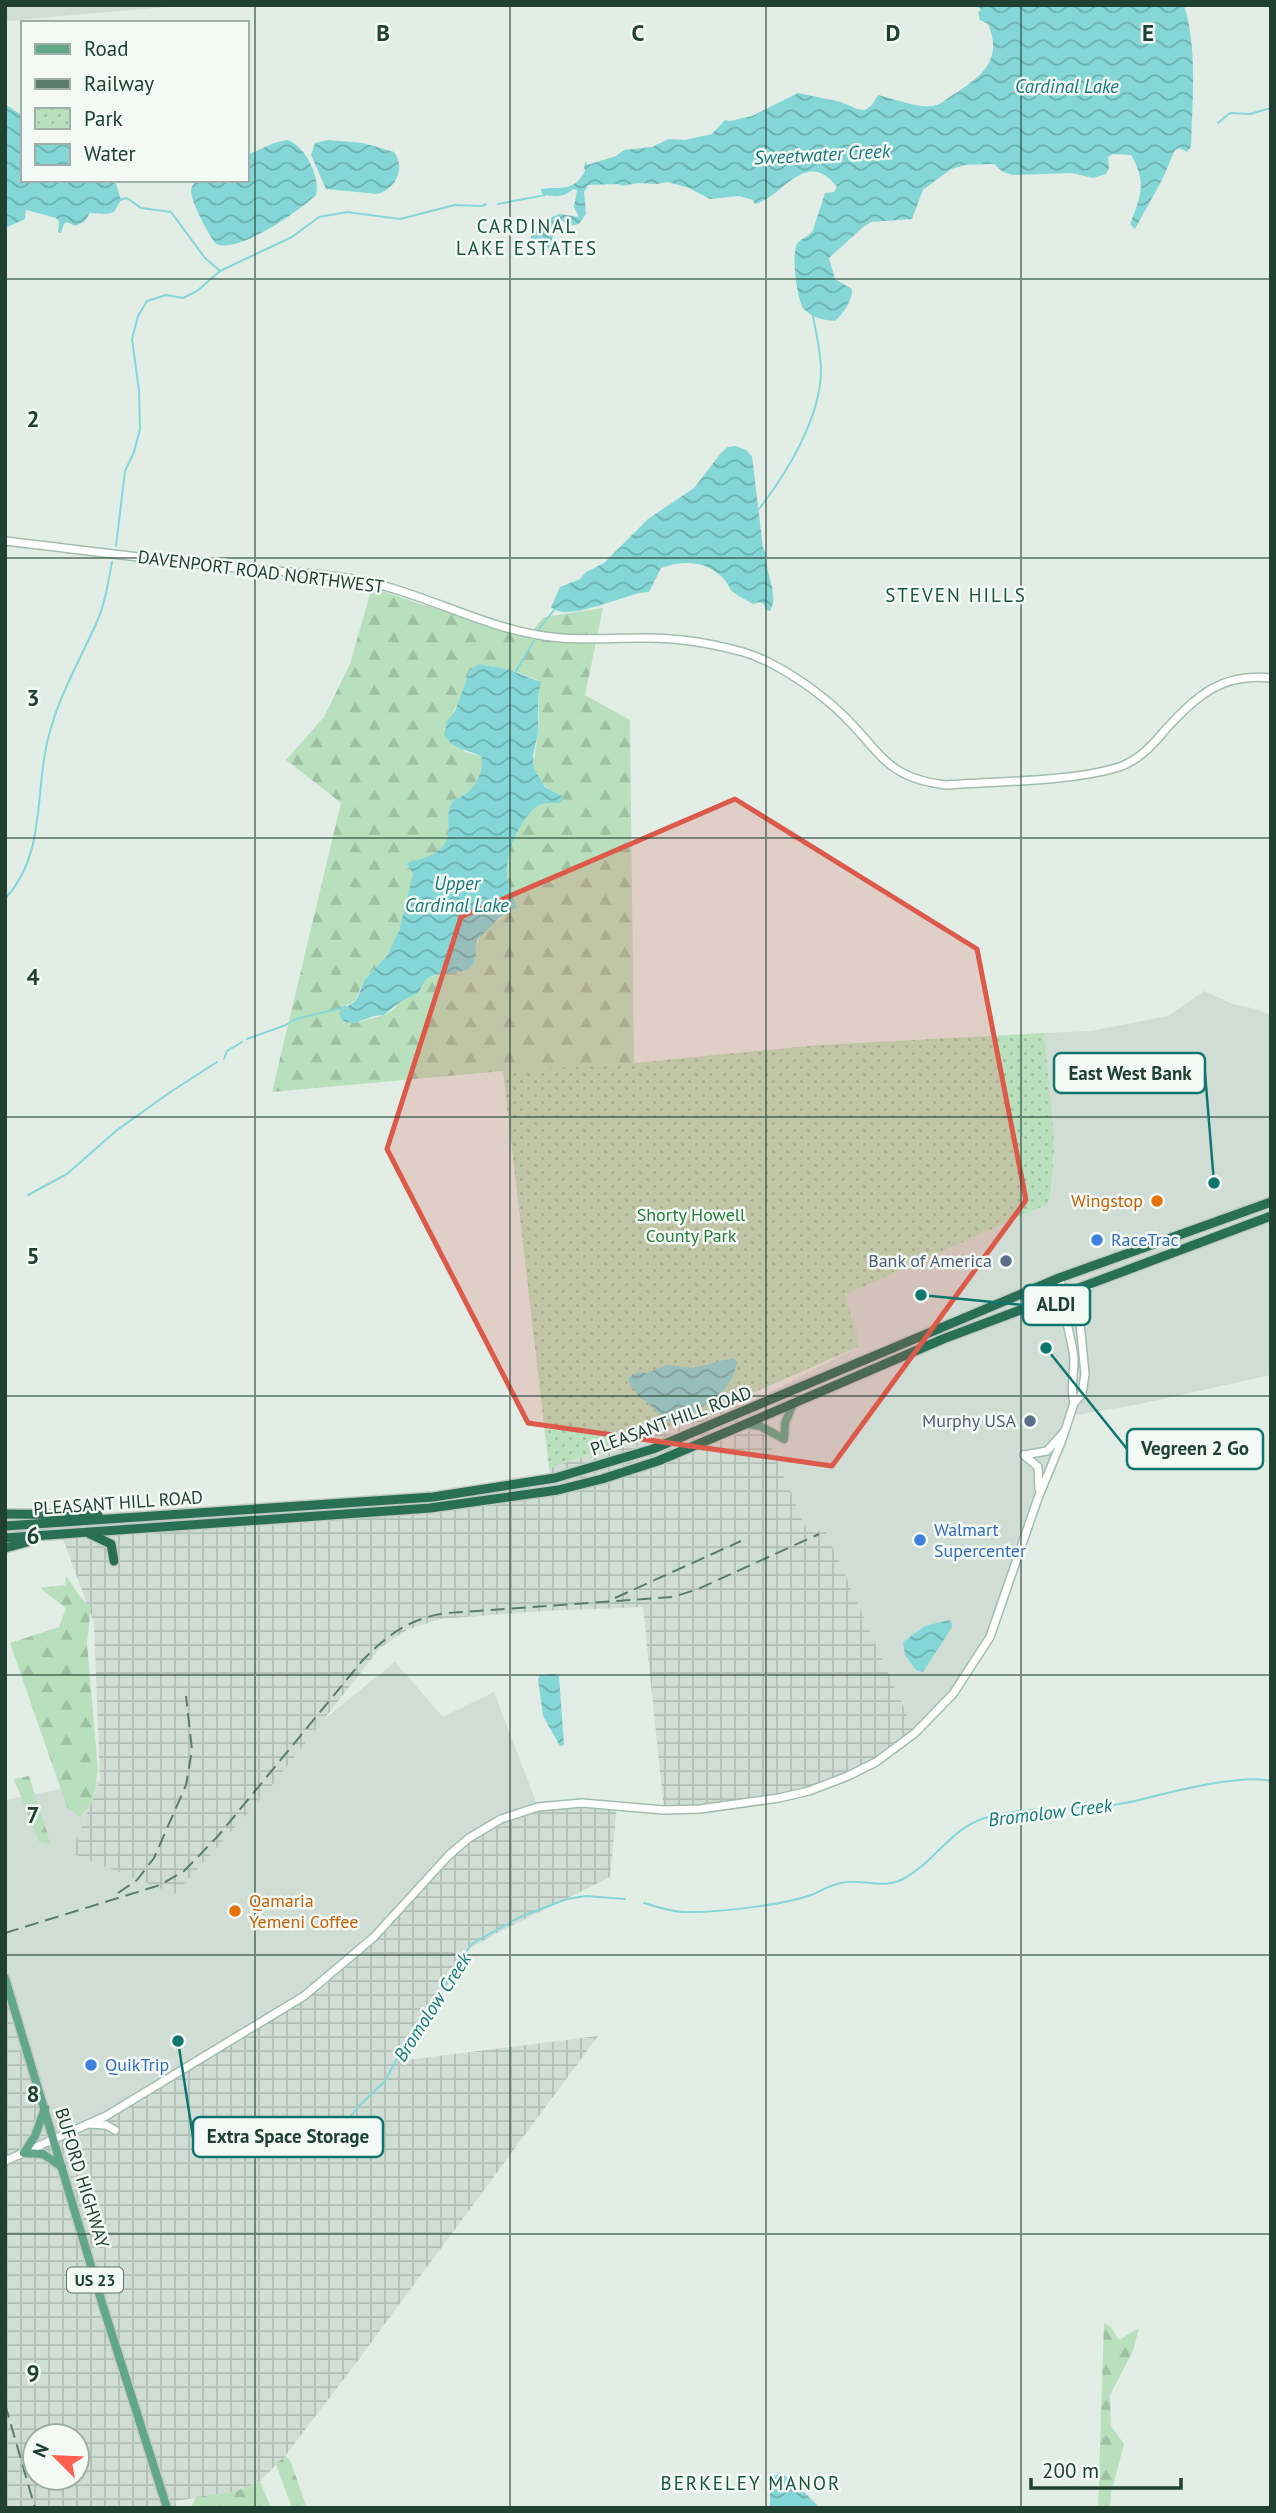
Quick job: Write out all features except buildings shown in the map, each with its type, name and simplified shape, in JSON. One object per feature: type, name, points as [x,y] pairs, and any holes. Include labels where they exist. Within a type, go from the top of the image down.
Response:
[{"type":"highway","name":"PLEASANT HILL ROAD","points":[[5,1526],[433,1497],[566,1475],[653,1449],[1059,1278],[1271,1202]]},
{"type":"highway","name":"PLEASANT HILL ROAD","points":[[5,1538],[430,1508],[517,1496],[602,1479],[658,1461],[943,1339],[1271,1216]]},
{"type":"highway","points":[[1038,1303],[1055,1305],[1066,1314]]},
{"type":"highway","points":[[5,1514],[127,1517]]},
{"type":"highway","points":[[85,1532],[111,1544],[114,1561]]},
{"type":"highway","points":[[5,1548],[54,1535]]},
{"type":"main road","points":[[746,1424],[760,1426],[784,1439],[785,1423],[793,1404]]},
{"type":"main road","name":"BUFORD HIGHWAY","points":[[5,1978],[103,2306],[167,2508]]},
{"type":"main road","points":[[45,2108],[38,2131],[24,2152],[43,2154],[63,2167]]},
{"type":"street","name":"DAVENPORT ROAD NORTHWEST","points":[[5,541],[372,583],[477,618],[545,636],[590,640],[640,637],[725,647],[747,653],[792,676],[836,709],[892,768],[918,781],[946,785],[1043,778],[1116,768],[1135,760],[1152,746],[1175,719],[1217,684],[1247,678],[1271,678]]},
{"type":"street","points":[[1059,1278],[1080,1322]]},
{"type":"street","points":[[5,2161],[106,2116],[315,1988],[374,1937],[449,1855],[482,1829],[501,1819],[538,1807],[582,1802],[664,1810],[710,1808],[779,1798],[839,1780],[886,1755],[936,1713],[953,1694],[990,1637],[1074,1403],[1083,1394],[1085,1374],[1080,1322],[1083,1295],[1094,1281]]},
{"type":"street","points":[[1064,1293],[1062,1305],[1070,1328],[1074,1359],[1074,1403]]},
{"type":"street","points":[[1038,1498],[1038,1467],[1024,1455],[1047,1451],[1064,1432]]},
{"type":"street","points":[[87,2124],[106,2125],[115,2130]]},
{"type":"highlighted area","points":[[735,799],[977,949],[1026,1200],[832,1466],[528,1423],[387,1149],[461,917]]},
{"type":"shaded area","points":[[5,5],[178,5],[178,6],[5,21]]},
{"type":"shaded area","points":[[1204,991],[1233,1004],[1271,1015],[1271,1375],[1135,1405],[1070,1416],[990,1637],[953,1694],[915,1733],[826,1532],[806,1528],[752,1401],[860,1346],[845,1295],[1048,1204],[1054,1158],[1044,1033],[1091,1031],[1168,1016]]},
{"type":"shaded area","points":[[752,1401],[806,1528],[826,1532],[915,1733],[869,1771],[770,1800],[664,1810],[643,1607],[440,1619],[407,1630],[380,1648],[265,1794],[175,1894],[71,1853],[100,1781],[94,1623],[56,1520],[291,1512],[524,1493],[554,1487],[549,1468]]},
{"type":"shaded area","points":[[395,1662],[443,1717],[494,1692],[538,1807],[399,1911],[315,1988],[131,2100],[54,2139],[5,1976],[5,1800],[100,1781],[71,1853],[113,1868],[265,1794],[318,1724]]},
{"type":"shaded area","points":[[617,1806],[610,1877],[465,1951],[407,2060],[598,2036],[353,2367],[285,2456],[260,2481],[235,2492],[175,2501],[177,2508],[5,2508],[5,1976],[54,2138],[106,2116],[304,1996],[354,1955],[449,1855],[482,1829],[538,1807]]},
{"type":"green space","points":[[372,587],[420,604],[529,635],[544,617],[603,608],[585,695],[630,720],[634,1063],[503,1071],[272,1092],[341,803],[286,760],[324,717],[350,664]],"holes":[[[479,664],[507,669],[538,680],[534,770],[541,783],[562,796],[560,803],[543,804],[531,812],[515,837],[508,857],[507,875],[516,907],[482,935],[474,963],[425,979],[418,993],[400,1002],[393,1010],[355,1023],[347,1005],[355,1001],[364,980],[386,956],[396,937],[404,916],[413,874],[407,865],[433,854],[446,842],[450,807],[473,787],[481,771],[481,756],[465,752],[444,729]]]},
{"type":"green space","name":"Shorty Howell County Park","points":[[1044,1033],[1054,1141],[1048,1204],[845,1295],[860,1346],[698,1417],[549,1468],[503,1071],[634,1063],[819,1045]]},
{"type":"green space","points":[[66,1576],[81,1598],[91,1606],[87,1643],[98,1770],[92,1802],[80,1817],[67,1807],[10,1643],[59,1627],[66,1608],[40,1588],[65,1585]]},
{"type":"green space","points":[[29,1776],[51,1845],[39,1842],[14,1779]]},
{"type":"green space","points":[[1104,2323],[1111,2327],[1119,2340],[1139,2328],[1133,2351],[1110,2395],[1111,2426],[1124,2444],[1111,2493],[1110,2508],[1098,2508]]},
{"type":"green space","points":[[285,2456],[290,2460],[307,2508],[292,2508],[276,2464]]},
{"type":"green space","points":[[260,2481],[271,2508],[191,2508],[196,2497],[235,2492]]},
{"type":"water","name":"Cardinal Lake","points":[[974,5],[1184,5],[1193,58],[1191,147],[1187,152],[1179,148],[1175,150],[1135,229],[1130,224],[1141,181],[1131,155],[1113,154],[1108,157],[1109,168],[1106,174],[1093,178],[1072,173],[1013,175],[1003,172],[994,164],[965,165],[951,169],[923,190],[912,219],[871,222],[829,258],[835,279],[852,289],[847,306],[835,321],[814,316],[804,309],[796,277],[797,244],[813,230],[825,193],[834,192],[837,187],[826,176],[815,172],[795,178],[755,204],[753,200],[739,196],[710,199],[689,188],[668,182],[623,186],[588,185],[584,192],[586,214],[579,224],[569,226],[560,219],[550,230],[553,235],[549,250],[544,241],[539,239],[530,253],[528,251],[532,235],[545,228],[548,219],[559,214],[579,217],[574,207],[577,190],[555,196],[542,194],[541,189],[566,187],[576,183],[585,171],[586,161],[587,165],[616,156],[624,150],[652,147],[669,139],[685,140],[712,134],[725,120],[752,116],[798,93],[865,110],[878,95],[916,105],[939,104],[974,80],[988,65],[992,56],[992,36],[988,24],[980,20],[978,13],[981,9]]},
{"type":"water","points":[[5,104],[21,115],[21,182],[116,182],[121,200],[114,212],[90,213],[84,222],[75,226],[67,222],[61,233],[58,232],[59,221],[56,218],[26,210],[25,219],[5,228]]},
{"type":"water","points":[[287,140],[300,148],[314,171],[316,195],[283,220],[253,237],[239,243],[216,244],[197,209],[191,190],[193,186],[196,182],[248,182],[248,155]]},
{"type":"water","points":[[328,140],[363,143],[394,152],[399,171],[394,183],[377,194],[326,189],[311,155],[315,143]]},
{"type":"water","points":[[736,446],[752,456],[763,548],[773,590],[770,611],[766,610],[764,604],[753,604],[735,594],[713,570],[688,563],[661,568],[649,592],[584,610],[559,611],[551,607],[560,587],[580,579],[586,572],[604,563],[648,519],[694,488],[721,453],[728,447]]},
{"type":"water","name":"Upper Cardinal Lake","points":[[479,664],[507,669],[541,682],[534,769],[545,787],[563,799],[560,803],[538,806],[520,828],[511,847],[507,866],[508,883],[517,907],[499,918],[477,940],[474,963],[468,970],[426,979],[418,993],[400,1002],[384,1015],[355,1023],[345,1022],[339,1012],[358,997],[364,980],[386,957],[399,931],[413,874],[407,864],[433,854],[442,847],[448,835],[448,815],[452,803],[469,791],[479,777],[481,756],[456,746],[444,735],[447,721],[455,711],[470,670]]},
{"type":"water","points":[[733,1358],[737,1362],[734,1374],[721,1393],[703,1407],[672,1423],[637,1393],[628,1378],[639,1372],[647,1373],[667,1365],[693,1368]]},
{"type":"water","points":[[949,1620],[952,1627],[923,1672],[916,1670],[905,1655],[903,1642],[925,1626]]},
{"type":"water","points":[[540,1675],[559,1676],[564,1745],[560,1746],[543,1716],[538,1679]]},
{"type":"water","points":[[780,2473],[794,2482],[820,2508],[770,2508],[771,2483]]},
{"type":"waterway","name":"Sweetwater Creek","points":[[1218,123],[1230,113],[1250,114],[1271,108]]},
{"type":"waterway","name":"Sweetwater Creek","points":[[498,204],[545,195]]},
{"type":"waterway","name":"Sweetwater Creek","points":[[119,200],[127,198],[141,208],[171,212],[205,258],[219,270]]},
{"type":"waterway","points":[[116,546],[125,471],[140,429],[139,391],[132,339],[138,316],[147,301],[166,295],[183,298],[197,291],[220,271],[292,237],[319,217],[347,212],[400,219],[455,205],[486,204]]},
{"type":"waterway","points":[[759,509],[801,444],[815,406],[821,370],[813,316]]},
{"type":"waterway","points":[[5,899],[17,883],[32,848],[49,736],[66,687],[99,617],[112,562]]},
{"type":"waterway","points":[[539,629],[554,610]]},
{"type":"waterway","points":[[516,671],[534,641]]},
{"type":"waterway","points":[[247,1039],[296,1019],[345,1007]]},
{"type":"waterway","points":[[224,1059],[227,1051],[242,1042]]},
{"type":"waterway","points":[[28,1195],[67,1174],[117,1130],[217,1062]]},
{"type":"waterway","name":"Bromolow Creek","points":[[644,1903],[680,1912],[714,1911],[784,1902],[841,1883],[887,1884],[915,1872],[963,1829],[988,1817],[1024,1811],[1117,1804],[1223,1782],[1258,1779],[1271,1781]]},
{"type":"waterway","name":"Bromolow Creek","points":[[341,2130],[357,2108],[385,2081],[414,2027],[473,1943],[520,1917],[567,1899],[586,1896],[625,1899]]},
{"type":"railway","points":[[5,1933],[160,1885],[184,1871],[218,1836],[362,1661],[390,1636],[410,1624],[447,1613],[673,1597],[698,1589],[819,1534]]},
{"type":"railway","points":[[615,1598],[741,1541]]},
{"type":"railway","points":[[118,1893],[137,1880],[154,1858],[186,1785],[192,1750],[186,1696]]},
{"type":"railway","points":[[5,2404],[35,2508]]},
{"type":"place","name":"East West Bank","points":[[1214,1183]]},
{"type":"place","name":"Wingstop","points":[[1157,1201]]},
{"type":"place","name":"RaceTrac","points":[[1097,1240]]},
{"type":"place","name":"Bank of America","points":[[1006,1261]]},
{"type":"place","name":"ALDI","points":[[921,1295]]},
{"type":"place","name":"Vegreen 2 Go","points":[[1046,1348]]},
{"type":"place","name":"Murphy USA","points":[[1030,1421]]},
{"type":"place","name":"Walmart Supercenter","points":[[920,1540]]},
{"type":"place","name":"Qamaria Yemeni Coffee","points":[[235,1911]]},
{"type":"place","name":"Extra Space Storage","points":[[178,2041]]},
{"type":"place","name":"QuikTrip","points":[[91,2065]]},
{"type":"district","name":"CARDINAL LAKE ESTATES","points":[[527,237]]},
{"type":"district","name":"STEVEN HILLS","points":[[956,595]]},
{"type":"district","name":"BERKELEY MANOR","points":[[751,2483]]}]
